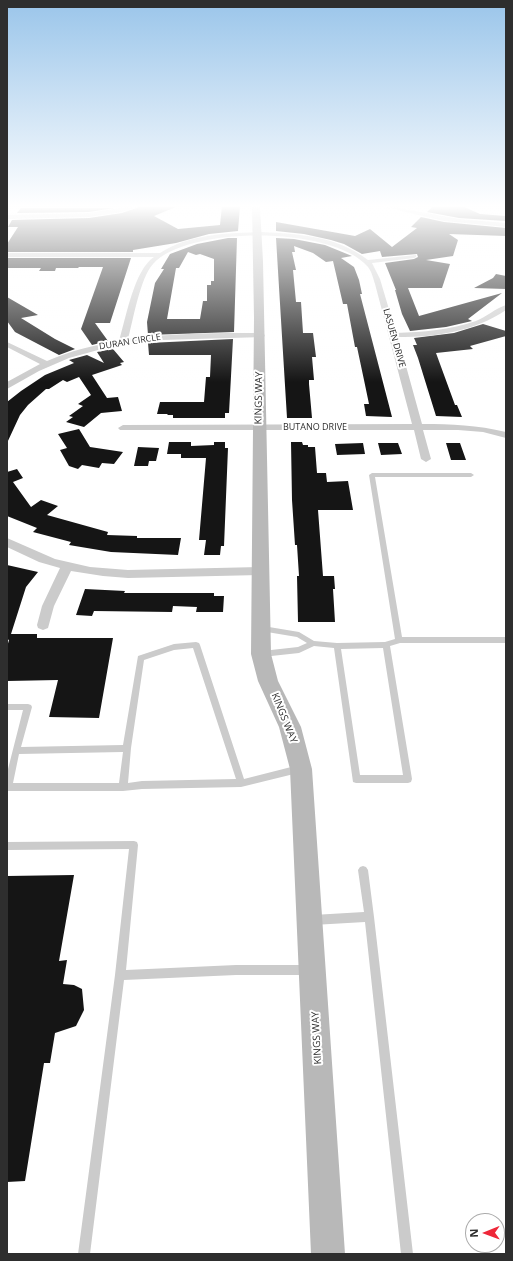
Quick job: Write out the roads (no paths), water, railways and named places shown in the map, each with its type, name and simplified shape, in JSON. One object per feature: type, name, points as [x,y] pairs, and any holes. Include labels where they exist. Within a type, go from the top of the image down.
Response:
[{"type":"street","points":[[123,341],[144,272],[148,265]]},
{"type":"street","name":"KINGS WAY","points":[[258,265],[261,335],[259,427],[261,641],[268,681],[290,727],[301,769],[311,920],[328,1254]]},
{"type":"street","name":"LASUEN DRIVE","points":[[369,265],[374,271],[394,335],[426,459]]},
{"type":"street","points":[[394,335],[420,335],[454,330],[477,323],[494,315],[506,307]]},
{"type":"street","points":[[494,315],[506,318]]},
{"type":"street","name":"DURAN CIRCLE","points":[[7,386],[46,364],[82,351],[123,341],[183,335],[261,335]]},
{"type":"street","points":[[7,344],[46,364]]},
{"type":"street","name":"BUTANO DRIVE","points":[[124,428],[465,427],[506,434]]},
{"type":"street","points":[[7,542],[42,559],[67,567],[116,573],[260,571]]},
{"type":"street","points":[[43,625],[48,606],[67,567]]},
{"type":"lane","points":[[399,640],[372,475],[471,475]]},
{"type":"lane","points":[[261,641],[299,635],[313,643],[338,646],[386,645],[399,640],[506,640]]},
{"type":"lane","points":[[261,641],[299,650],[313,643]]},
{"type":"lane","points":[[122,787],[141,658],[174,647],[196,645],[241,783]]},
{"type":"lane","points":[[338,646],[356,779],[408,779],[386,645]]},
{"type":"lane","points":[[7,707],[28,708],[7,788],[122,787],[142,785],[241,783],[301,769]]},
{"type":"lane","points":[[16,751],[127,748]]},
{"type":"lane","points":[[7,846],[134,845],[120,975],[84,1254]]},
{"type":"lane","points":[[363,870],[407,1254]]},
{"type":"lane","points":[[311,920],[369,917]]},
{"type":"lane","points":[[120,975],[236,970],[313,970]]}]
